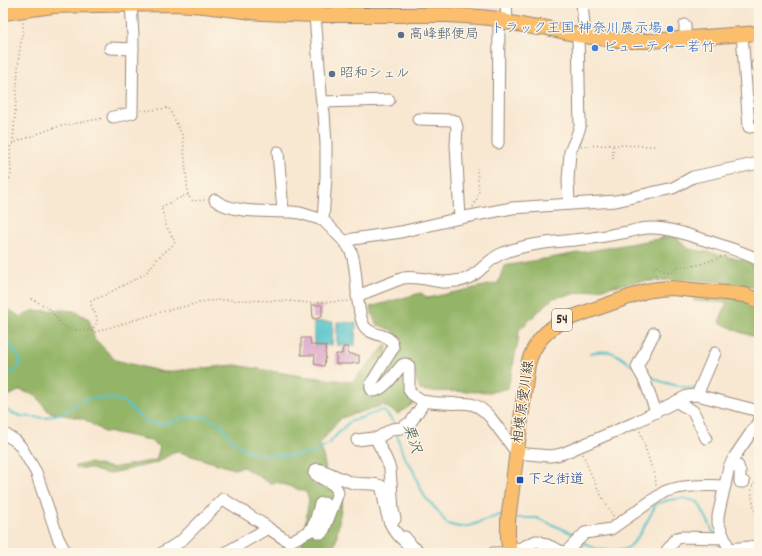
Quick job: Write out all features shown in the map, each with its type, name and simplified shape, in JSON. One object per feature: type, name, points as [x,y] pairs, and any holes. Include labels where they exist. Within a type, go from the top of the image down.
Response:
[{"type":"main road","points":[[3,13],[74,4],[177,4],[204,6],[261,14],[313,11],[480,17],[538,28],[543,27],[582,35],[630,41],[649,41],[685,32],[742,34],[759,33]]},
{"type":"main road","name":"相模原愛川線","points":[[509,553],[509,515],[528,364],[530,354],[535,345],[546,332],[564,320],[646,291],[660,288],[745,295],[759,301]]},
{"type":"street","points":[[498,143],[503,21],[506,3]]},
{"type":"street","points":[[569,204],[570,152],[580,127],[582,35],[585,3]]},
{"type":"street","points":[[113,117],[132,113],[133,49],[131,4]]},
{"type":"street","points":[[313,11],[326,144],[326,177],[323,220]]},
{"type":"street","points":[[742,34],[749,127],[751,127]]},
{"type":"street","points":[[110,48],[133,49]]},
{"type":"street","points":[[322,102],[353,98],[389,100]]},
{"type":"street","points":[[418,119],[452,120],[456,123],[456,145],[466,217]]},
{"type":"street","points":[[278,152],[282,211]]},
{"type":"street","points":[[345,242],[353,239],[401,232],[512,208],[616,201],[673,188],[693,177],[759,163]]},
{"type":"street","points":[[215,200],[228,207],[237,209],[300,213],[323,220],[345,242],[352,252],[357,297],[362,322],[365,328],[371,333],[387,337],[392,340],[393,343],[393,348],[370,385],[370,389],[373,391],[382,389],[402,365],[407,364],[409,366],[409,390],[412,394],[423,401],[443,403],[464,402],[476,406],[486,412],[517,453],[557,456],[564,454],[634,423],[687,396],[698,395],[759,411]]},
{"type":"street","points":[[357,297],[403,278],[410,277],[443,282],[465,280],[476,273],[492,259],[503,253],[538,244],[592,238],[648,228],[670,230],[739,251],[759,260]]},
{"type":"street","points":[[654,333],[637,367],[645,381],[656,412]]},
{"type":"street","points":[[698,395],[715,353]]},
{"type":"street","points":[[357,440],[376,439],[392,429],[401,428],[411,422],[421,407],[423,401]]},
{"type":"street","points":[[677,401],[678,404],[690,408],[693,411],[706,438]]},
{"type":"street","points":[[759,421],[729,467],[718,516],[718,537],[729,552],[759,546]]},
{"type":"street","points":[[3,433],[16,441],[36,472],[58,538],[66,553]]},
{"type":"street","points":[[376,439],[390,469],[395,522],[408,547]]},
{"type":"street","points":[[386,459],[383,461],[384,472],[383,484],[381,486],[388,520],[408,547],[421,553]]},
{"type":"street","points":[[729,467],[738,466],[740,472],[740,482],[744,482]]},
{"type":"street","points":[[284,553],[289,545],[289,542],[310,531],[315,522],[320,504],[324,503],[325,506],[318,531],[319,533],[322,533],[338,493],[338,489],[335,486],[317,477],[314,473],[315,470],[318,469],[353,482],[362,484],[378,484],[381,486]]},
{"type":"street","points":[[493,553],[509,553],[538,541],[565,553],[585,533],[611,529],[658,496],[670,490],[707,485],[725,486]]},
{"type":"street","points":[[162,553],[181,541],[223,499],[289,542]]},
{"type":"street","points":[[225,553],[268,528]]},
{"type":"street","points":[[665,553],[677,538],[681,536],[718,537]]},
{"type":"path","points":[[3,183],[8,181],[11,176],[10,148],[13,143],[19,55],[23,28],[22,10]]},
{"type":"path","points":[[132,113],[169,108],[183,137],[188,195],[193,201],[215,200]]},
{"type":"path","points":[[13,143],[56,127],[113,117]]},
{"type":"path","points":[[613,145],[613,159]]},
{"type":"path","points":[[573,146],[657,146]]},
{"type":"path","points":[[466,217],[471,213],[478,194],[477,168]]},
{"type":"path","points":[[92,332],[97,318],[91,301],[144,273],[152,267],[158,258],[174,244],[175,242],[166,225],[161,207],[188,195]]},
{"type":"path","points":[[660,288],[653,269],[655,266],[665,272],[669,272],[679,266],[690,267],[737,253],[739,251]]},
{"type":"path","points":[[31,300],[47,307],[66,328],[95,332],[161,312],[208,301],[288,301],[309,303],[351,301],[357,297]]},
{"type":"path","points":[[634,423],[640,430],[650,466],[655,474],[656,493],[658,496]]},
{"type":"path","points":[[581,446],[593,478],[618,524]]},
{"type":"path","points":[[759,481],[752,487],[753,501],[759,527]]},
{"type":"shaded area","points":[[313,3],[501,3],[500,8],[496,11],[478,7],[460,6],[313,8]]},
{"type":"green space","points":[[675,236],[689,249],[746,261],[759,269],[759,289],[742,285],[738,298],[750,303],[759,311],[759,338],[740,332],[719,322],[727,303],[694,301],[693,297],[729,299],[732,283],[686,279],[634,282],[553,298],[519,330],[508,388],[492,392],[420,390],[414,372],[409,393],[414,403],[398,414],[383,405],[341,418],[320,443],[325,465],[326,479],[343,496],[334,553],[299,553],[301,550],[309,499],[306,492],[277,482],[270,483],[243,467],[234,469],[176,451],[156,463],[107,474],[89,468],[77,468],[75,466],[89,463],[112,468],[156,460],[160,447],[149,440],[104,432],[84,419],[49,412],[36,396],[20,390],[3,399],[3,306],[21,317],[32,311],[74,311],[89,319],[94,338],[115,360],[163,372],[235,365],[301,376],[352,382],[387,344],[386,355],[397,357],[400,343],[394,331],[376,324],[370,307],[421,293],[428,298],[498,283],[504,266]]},
{"type":"water","points":[[314,322],[333,322],[332,345],[314,345]]},
{"type":"water","points":[[337,322],[356,323],[355,346],[337,345]]},
{"type":"building","points":[[312,305],[322,305],[322,316],[320,316],[320,318],[313,319]]},
{"type":"building","points":[[301,338],[310,338],[311,345],[326,346],[324,366],[314,364],[315,355],[301,355]]},
{"type":"building","points":[[343,347],[348,347],[348,354],[359,355],[359,363],[336,364],[336,354],[342,354]]},
{"type":"waterway","name":"栗沢","points":[[3,338],[16,352],[20,360],[19,367],[16,371],[3,379]]},
{"type":"waterway","points":[[590,353],[613,353],[633,366]]},
{"type":"waterway","points":[[647,374],[677,386],[696,389]]},
{"type":"waterway","name":"栗沢","points":[[3,406],[12,413],[21,416],[45,418],[64,412],[85,399],[102,398],[121,400],[147,422],[160,424],[187,417],[207,417],[221,425],[232,439],[245,450],[259,454],[291,456],[313,453],[328,444],[349,422],[383,410],[395,425]]},
{"type":"waterway","name":"栗沢","points":[[396,432],[403,455],[413,470],[425,497],[447,524],[459,527],[469,526],[500,515],[504,516]]},
{"type":"waterway","name":"栗沢","points":[[582,541],[594,548],[604,550],[616,551],[625,549],[629,547],[637,538],[656,504],[684,498],[698,502],[714,534]]},
{"type":"waterway","name":"栗沢","points":[[514,518],[537,518],[574,534],[577,537]]},
{"type":"waterway","name":"栗沢","points":[[718,542],[723,553]]},
{"type":"place","name":"トラック王国 神奈川展示場","points":[[670,29]]},
{"type":"place","name":"高峰郵便局","points":[[401,35]]},
{"type":"place","name":"ビューティー若竹","points":[[595,48]]},
{"type":"place","name":"昭和シェル","points":[[332,74]]},
{"type":"place","name":"下之街道","points":[[520,480]]}]
